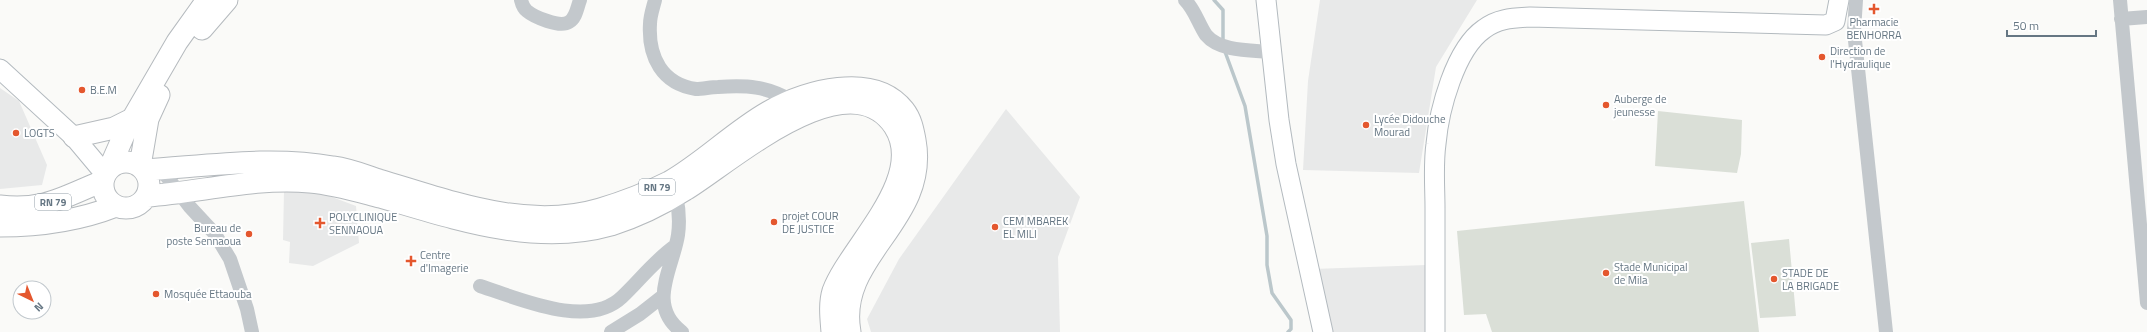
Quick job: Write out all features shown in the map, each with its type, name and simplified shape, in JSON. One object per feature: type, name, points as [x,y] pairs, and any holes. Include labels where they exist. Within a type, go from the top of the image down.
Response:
[{"type":"main road","points":[[116,206],[105,196],[106,175],[132,119],[177,42],[208,0]]},
{"type":"main road","points":[[0,226],[44,225],[78,219],[116,206],[130,208],[137,206],[147,196],[149,180],[148,119],[159,94],[196,36],[208,20],[227,0]]},
{"type":"main road","points":[[1266,0],[1286,164],[1323,332]]},
{"type":"main road","points":[[1435,332],[1436,144],[1451,81],[1464,53],[1475,36],[1484,28],[1495,22],[1510,18],[1530,17],[1826,25],[1835,21],[1839,0]]},
{"type":"main road","points":[[0,69],[74,137],[106,175]]},
{"type":"main road","name":"RN 79","points":[[148,168],[287,161],[336,167],[475,209],[518,215],[557,216],[597,210],[634,198],[669,181],[768,112],[792,101],[828,90],[855,87],[875,90],[893,99],[905,111],[913,126],[917,151],[915,177],[911,194],[901,214],[860,271],[852,288],[848,304],[850,332]]},
{"type":"main road","name":"RN 79","points":[[147,196],[180,194],[276,180],[312,182],[344,187],[462,220],[507,230],[576,232],[611,224],[676,195],[714,172],[762,137],[793,119],[826,107],[847,104],[867,105],[884,114],[896,129],[901,147],[901,161],[897,180],[889,202],[847,265],[833,293],[830,313],[832,332]]},
{"type":"main road","points":[[74,137],[107,130],[132,119]]},
{"type":"main road","points":[[106,175],[114,165],[127,161],[148,168]]},
{"type":"main road","name":"RN 79","points":[[0,206],[24,209],[67,198],[106,175]]},
{"type":"street","points":[[521,0],[523,6],[528,12],[558,25],[568,23],[575,17],[580,0]]},
{"type":"street","points":[[655,0],[650,24],[651,37],[654,58],[663,74],[678,84],[697,89],[742,86],[763,88],[770,89],[792,101]]},
{"type":"street","points":[[1185,0],[1196,13],[1206,34],[1219,44],[1272,52]]},
{"type":"street","points":[[1856,0],[1854,31],[1886,332]]},
{"type":"street","points":[[2120,0],[2144,231],[2147,303]]},
{"type":"street","points":[[2121,19],[2147,17]]},
{"type":"street","points":[[1835,21],[1854,31]]},
{"type":"street","points":[[148,168],[180,194],[215,234],[230,259],[247,309],[252,332]]},
{"type":"street","points":[[676,195],[679,222],[663,296],[665,308],[668,314],[682,332]]},
{"type":"street","points":[[480,286],[544,306],[579,312],[595,311],[608,307],[622,298],[643,274],[675,246]]},
{"type":"street","points":[[611,332],[640,314],[663,296]]},
{"type":"shaded area","name":"Lycée Didouche Mourad","points":[[1320,0],[1477,0],[1436,67],[1419,173],[1303,170],[1308,81]]},
{"type":"shaded area","name":"LOGTS","points":[[0,88],[19,101],[47,165],[42,185],[0,189]]},
{"type":"shaded area","name":"CEM MBAREK EL MILI","points":[[1006,109],[1080,197],[1058,257],[1060,332],[871,332],[867,319],[899,259]]},
{"type":"shaded area","points":[[1658,111],[1742,120],[1741,154],[1737,173],[1655,166]]},
{"type":"shaded area","name":"POLYCLINIQUE SENNAOUA","points":[[284,191],[324,194],[356,206],[359,243],[313,266],[289,263],[290,242],[283,240]]},
{"type":"shaded area","name":"Stade Municipal de Mila","points":[[1744,201],[1759,332],[1492,332],[1486,314],[1464,315],[1457,231]]},
{"type":"shaded area","name":"STADE DE LA BRIGADE","points":[[1789,239],[1796,316],[1760,318],[1751,243]]},
{"type":"shaded area","points":[[1426,265],[1426,332],[1331,332],[1313,269]]},
{"type":"waterway","points":[[1214,0],[1223,10],[1223,41]]},
{"type":"waterway","points":[[1224,49],[1245,106],[1267,236],[1267,265],[1272,293],[1291,320],[1291,329],[1288,332]]},
{"type":"place","name":"Pharmacie BENHORRA","points":[[1874,9]]},
{"type":"place","name":"Direction de l'Hydraulique","points":[[1822,57]]},
{"type":"place","name":"B.E.M","points":[[82,90]]},
{"type":"place","name":"Auberge de jeunesse","points":[[1606,105]]},
{"type":"place","name":"Lycée Didouche Mourad","points":[[1366,125]]},
{"type":"place","name":"LOGTS","points":[[16,133]]},
{"type":"place","name":"projet COUR DE JUSTICE","points":[[774,222]]},
{"type":"place","name":"POLYCLINIQUE SENNAOUA","points":[[320,223]]},
{"type":"place","name":"CEM MBAREK EL MILI","points":[[995,227]]},
{"type":"place","name":"Bureau de poste Sennaoua","points":[[249,234]]},
{"type":"place","name":"Centre d'Imagerie","points":[[411,261]]},
{"type":"place","name":"Stade Municipal de Mila","points":[[1606,273]]},
{"type":"place","name":"STADE DE LA BRIGADE","points":[[1774,279]]},
{"type":"place","name":"Mosquée Ettaouba","points":[[156,294]]}]
